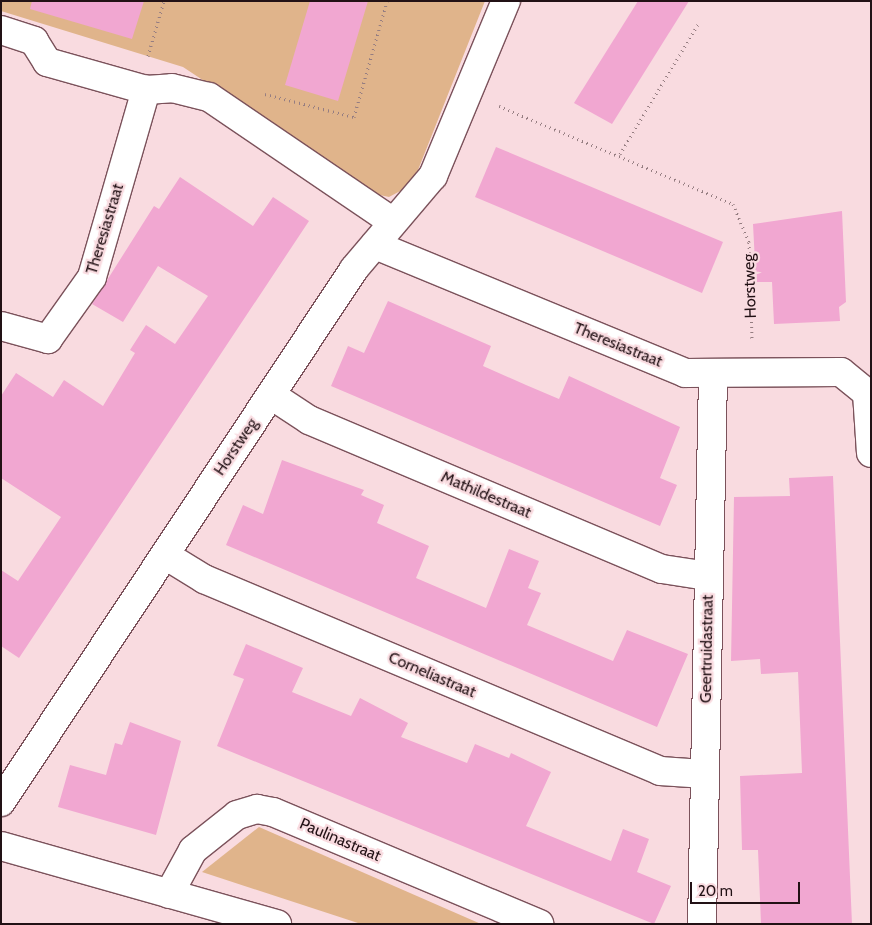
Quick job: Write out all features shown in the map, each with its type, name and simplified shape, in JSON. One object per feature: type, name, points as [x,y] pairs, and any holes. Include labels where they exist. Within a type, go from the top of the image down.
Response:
[{"type":"street","name":"Horstweg","points":[[1,802],[354,269],[433,176],[470,94],[506,1]]},
{"type":"street","points":[[1,30],[34,41],[47,62],[146,90],[172,88],[209,97],[393,222]]},
{"type":"street","name":"Theresiastraat","points":[[1,326],[48,339],[92,277],[146,90]]},
{"type":"street","name":"Theresiastraat","points":[[375,245],[685,373],[841,372],[868,393],[871,453]]},
{"type":"street","name":"Geertruidastraat","points":[[702,924],[713,374]]},
{"type":"street","name":"Mathildestraat","points":[[271,395],[309,420],[653,565],[708,576]]},
{"type":"street","name":"Corneliastraat","points":[[165,555],[204,579],[660,771],[705,774]]},
{"type":"street","name":"Paulinastraat","points":[[169,894],[192,850],[237,815],[257,809],[273,812],[539,924]]},
{"type":"street","points":[[1,846],[277,924]]},
{"type":"path","points":[[146,62],[164,1]]},
{"type":"path","points":[[259,92],[354,117],[387,1]]},
{"type":"path","points":[[620,154],[698,24]]},
{"type":"path","name":"Horstweg","points":[[470,94],[620,154],[733,204],[749,242],[752,374]]},
{"type":"shaded area","points":[[1,1],[485,1],[418,170],[404,189],[389,197],[375,194],[183,67],[1,11]]},
{"type":"shaded area","points":[[259,827],[481,924],[361,924],[202,872]]},
{"type":"building","points":[[32,1],[144,1],[132,39],[30,9]]},
{"type":"building","points":[[310,1],[368,1],[338,101],[285,85]]},
{"type":"building","points":[[638,1],[689,1],[612,124],[574,103]]},
{"type":"building","points":[[496,147],[723,242],[702,293],[475,197]]},
{"type":"building","points":[[180,177],[253,226],[273,197],[309,221],[19,658],[1,646],[1,570],[18,581],[61,517],[1,478],[1,396],[16,373],[53,397],[64,380],[103,406],[135,353],[130,350],[146,325],[175,344],[208,296],[158,266],[123,322],[92,304],[154,206],[159,209]]},
{"type":"building","points":[[842,211],[846,302],[839,307],[840,321],[774,324],[772,282],[756,282],[753,224]]},
{"type":"building","points":[[388,301],[491,346],[483,366],[526,385],[559,399],[569,376],[680,427],[660,478],[677,485],[660,526],[331,386],[348,346],[364,353]]},
{"type":"building","points":[[282,460],[364,490],[361,495],[384,505],[377,523],[429,546],[416,578],[486,608],[509,549],[539,561],[528,588],[541,593],[527,625],[613,661],[627,630],[688,654],[657,727],[226,545],[243,505],[263,514]]},
{"type":"building","points":[[833,476],[852,924],[761,924],[758,850],[742,850],[740,776],[802,773],[798,672],[761,674],[760,659],[731,661],[734,497],[790,496],[789,478]]},
{"type":"building","points":[[246,644],[303,668],[292,692],[351,716],[360,698],[408,723],[401,737],[467,763],[475,744],[509,758],[511,753],[551,772],[526,826],[611,861],[623,829],[649,839],[637,872],[671,886],[654,924],[217,746],[244,679],[233,675]]},
{"type":"building","points":[[130,722],[181,741],[156,835],[58,807],[70,765],[106,775],[115,743],[122,745]]}]
